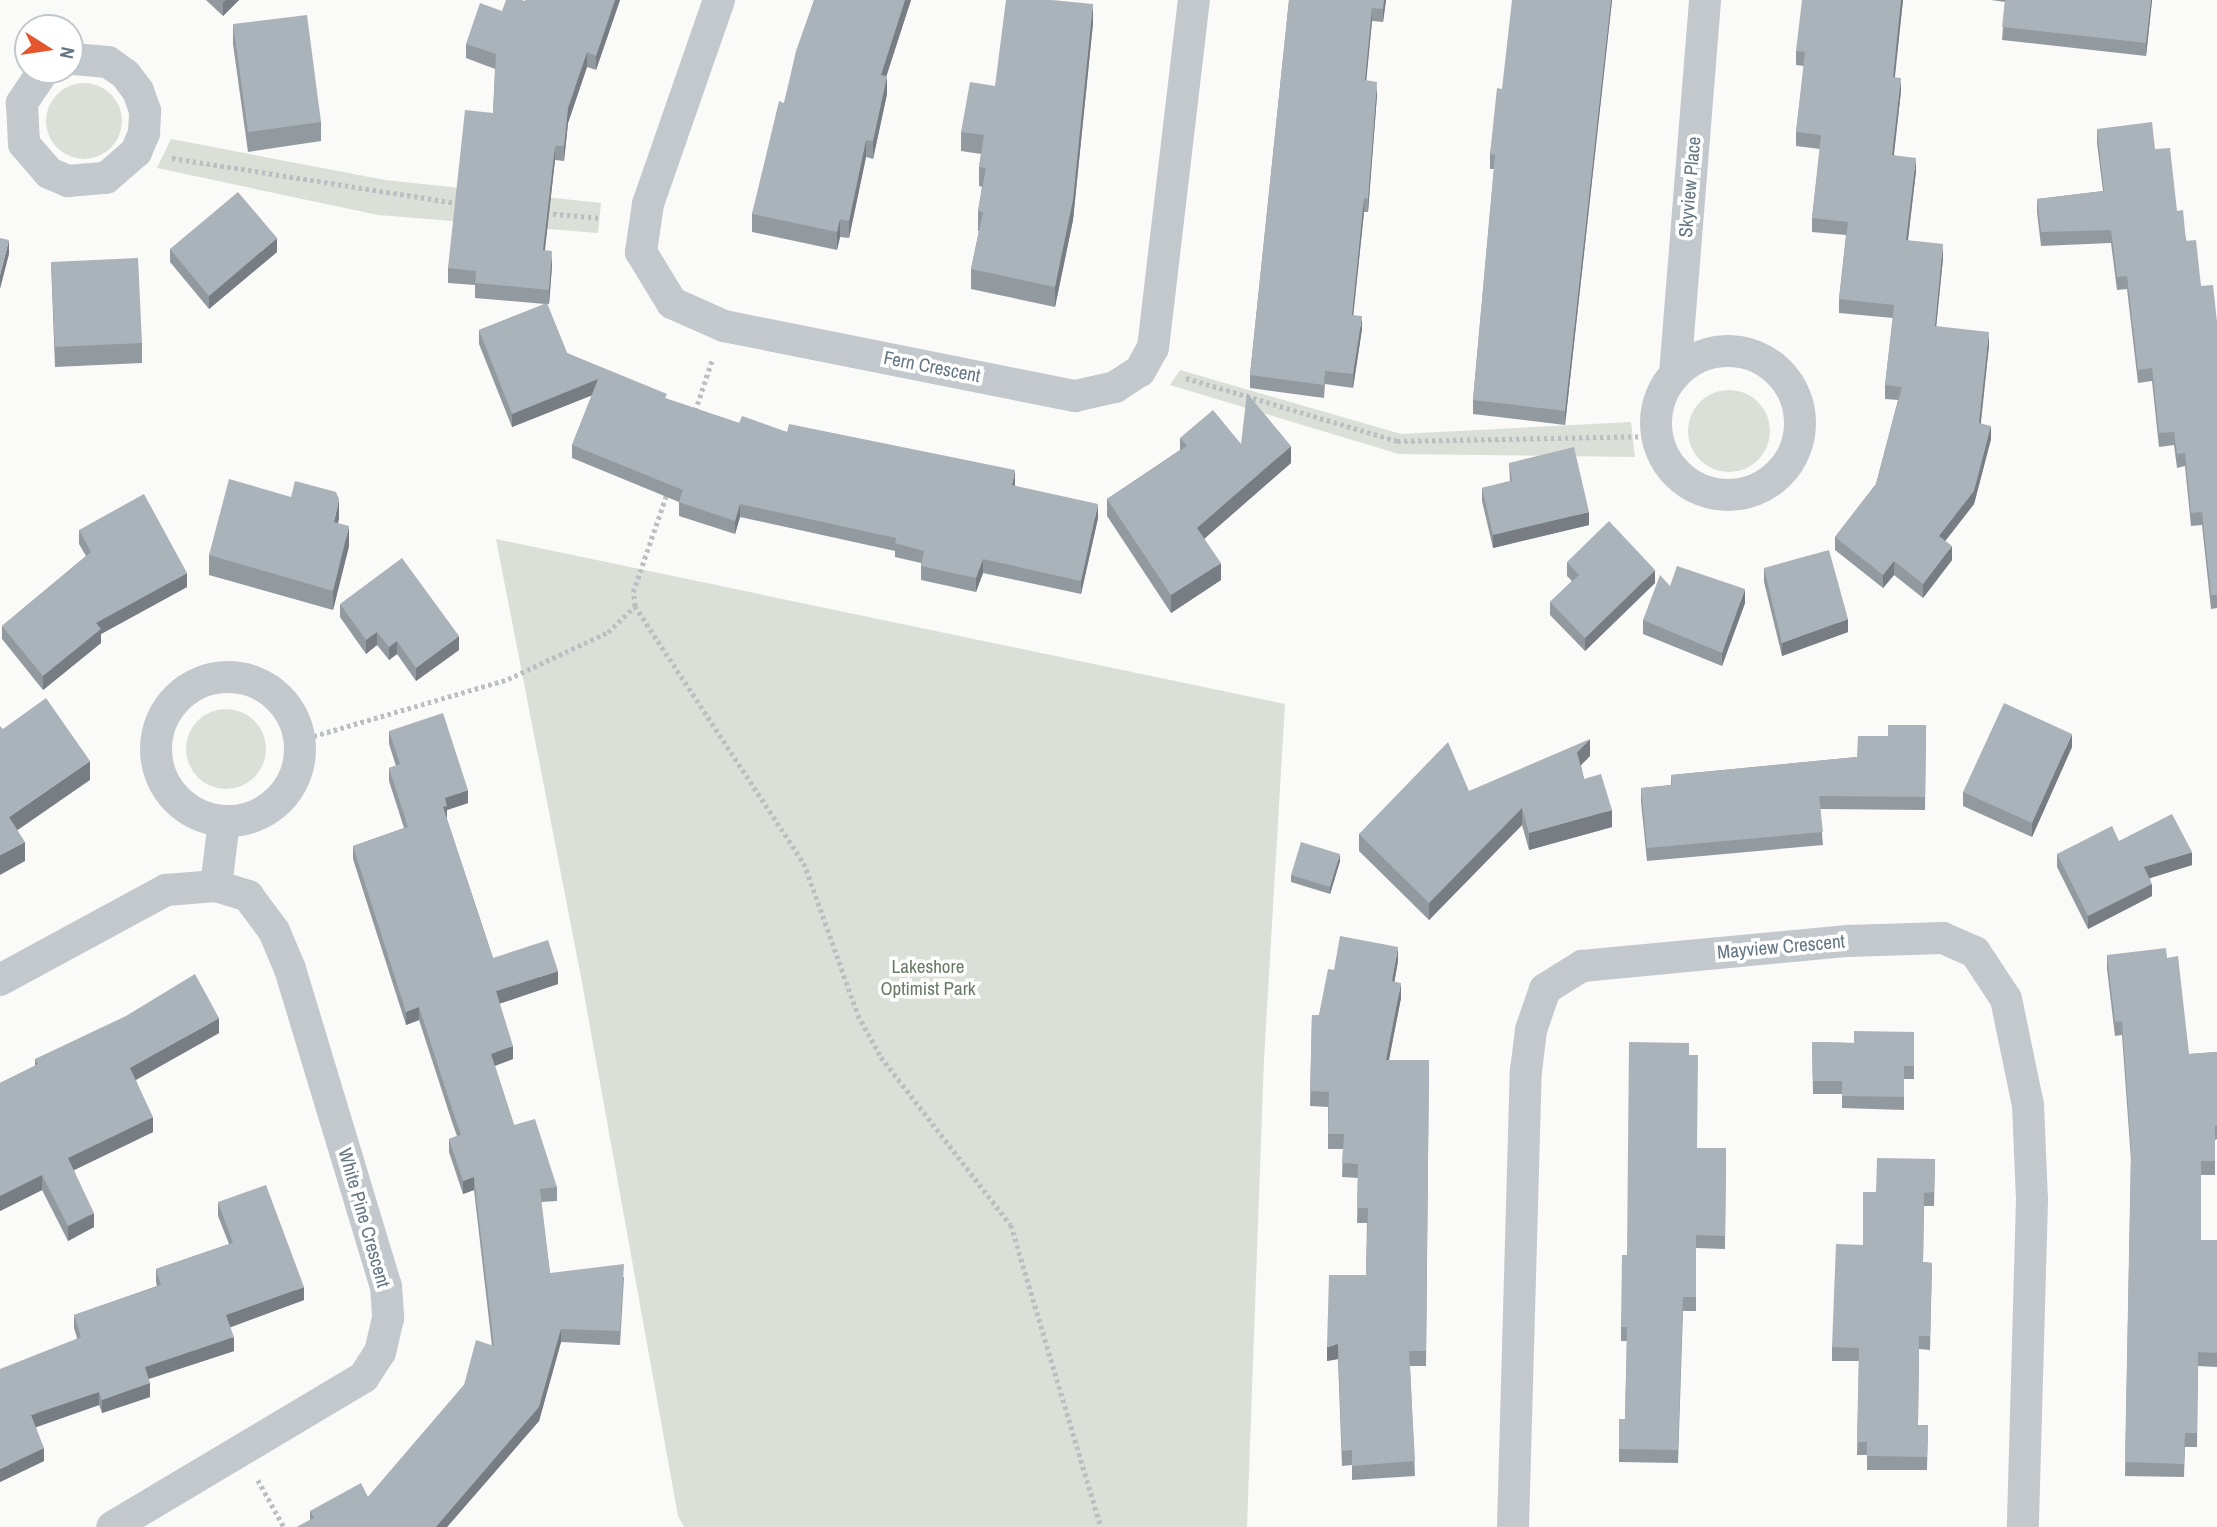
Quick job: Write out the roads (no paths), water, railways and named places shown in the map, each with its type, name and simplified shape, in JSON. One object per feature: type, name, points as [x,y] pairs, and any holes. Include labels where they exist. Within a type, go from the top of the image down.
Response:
[{"type":"street","name":"Fern Crescent","points":[[719,0],[648,204],[641,252],[673,303],[724,326],[1075,396],[1115,387],[1140,371],[1153,348],[1194,0]]},
{"type":"street","name":"Skyview Place","points":[[1675,374],[1698,357],[1722,351],[1749,354],[1771,365],[1797,400],[1800,425],[1792,456],[1777,477],[1757,490],[1724,496],[1699,490],[1681,479],[1665,459],[1657,436],[1661,396],[1675,374],[1705,0]]},
{"type":"street","points":[[35,84],[10,125],[34,160],[68,181],[106,178],[136,152],[144,132],[138,91],[108,62],[84,60]]},
{"type":"street","points":[[216,676],[239,677],[262,684],[281,698],[294,718],[300,740],[293,781],[281,799],[265,812],[224,822],[201,817],[181,805],[165,787],[157,765],[155,741],[175,698],[193,684],[216,676]]},
{"type":"street","points":[[216,886],[224,822]]},
{"type":"street","name":"White Pine Crescent","points":[[0,980],[166,890],[216,886],[248,896],[274,931],[290,969],[386,1286],[388,1318],[380,1352],[365,1377],[112,1527]]},
{"type":"street","name":"Mayview Crescent","points":[[1513,1527],[1526,1071],[1531,1030],[1545,989],[1582,966],[1848,941],[1943,938],[1975,952],[2006,999],[2028,1105],[2032,1199],[2023,1527]]},
{"type":"park label","name":"Lakeshore Optimist Park","points":[[928,978]]}]
